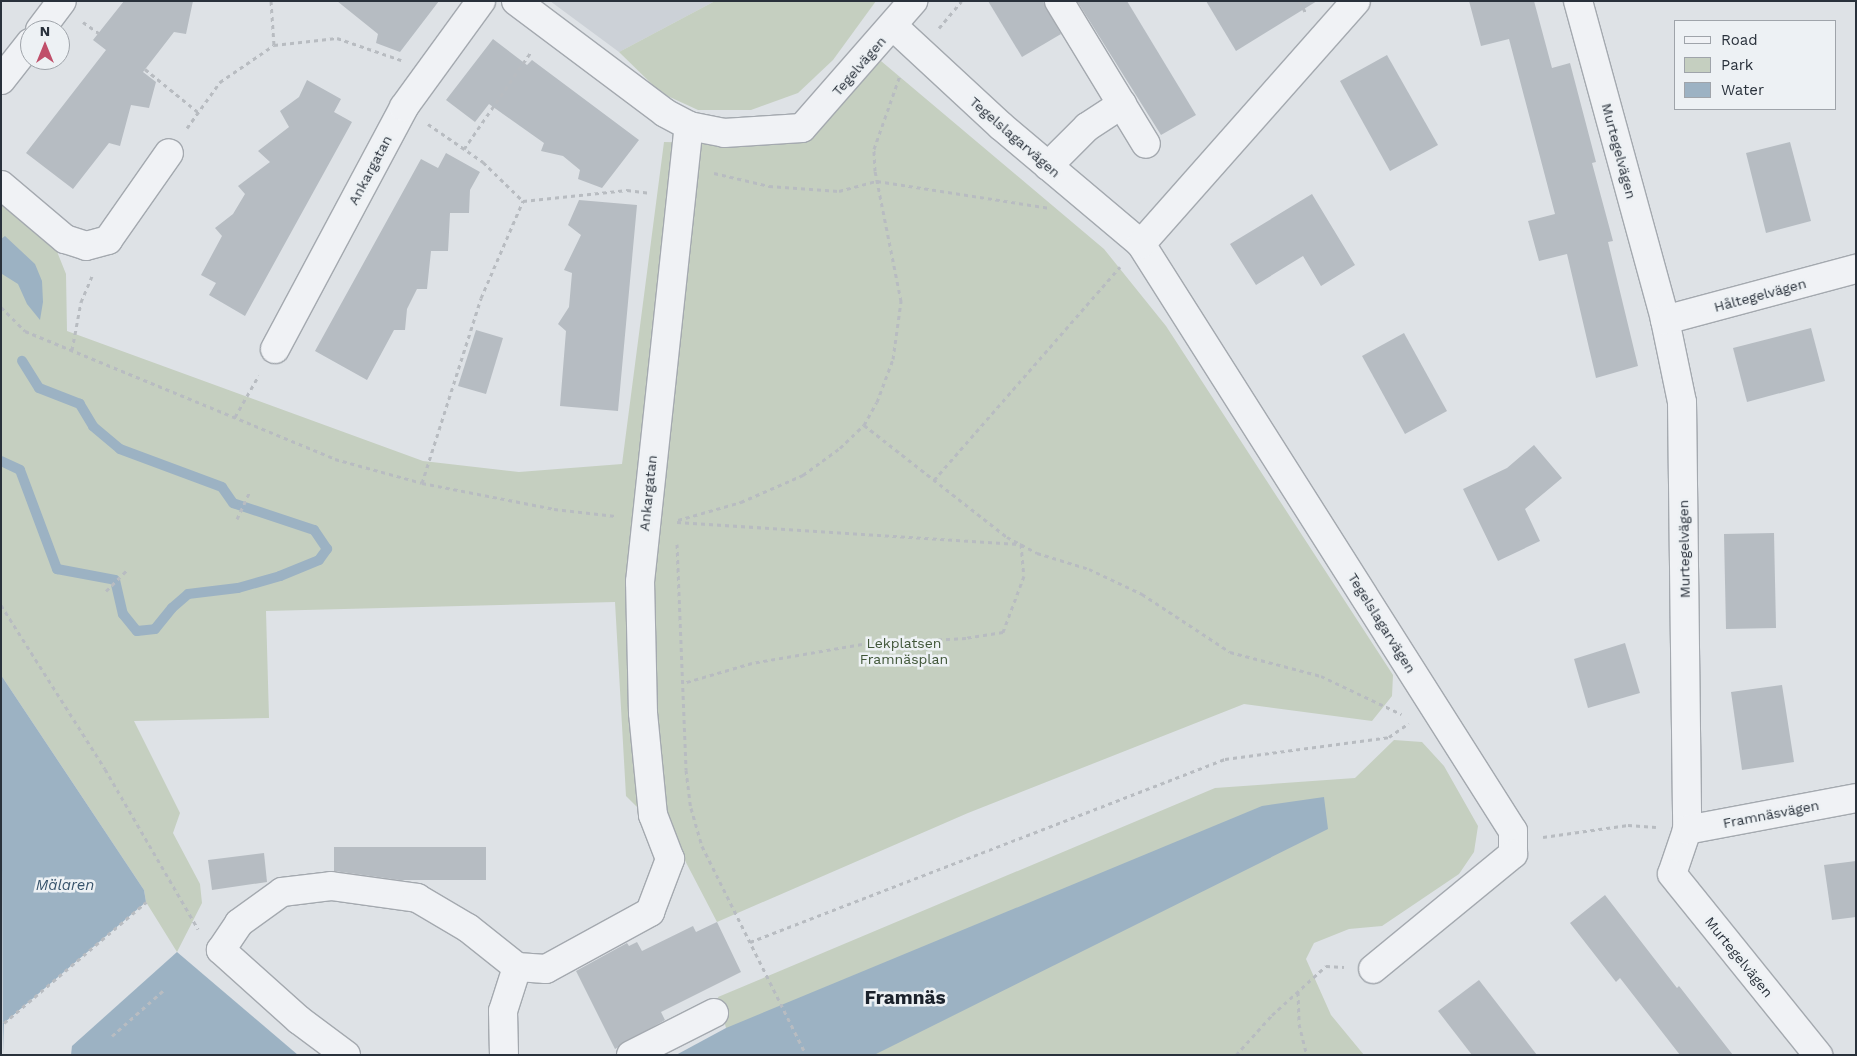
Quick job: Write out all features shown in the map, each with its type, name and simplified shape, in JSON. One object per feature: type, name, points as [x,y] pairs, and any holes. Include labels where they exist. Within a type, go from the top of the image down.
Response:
[{"type":"street","points":[[48,20],[62,1]]},
{"type":"street","name":"Ankargatan","points":[[275,349],[404,107],[481,1]]},
{"type":"street","points":[[516,1],[665,113],[689,126]]},
{"type":"street","name":"Tegelvägen","points":[[689,126],[724,133],[802,128],[913,1]]},
{"type":"street","points":[[1059,1],[1146,144]]},
{"type":"street","points":[[1141,244],[1356,1]]},
{"type":"street","name":"Murtegelvägen","points":[[1578,1],[1665,320],[1682,402],[1687,830],[1672,874],[1818,1055]]},
{"type":"street","name":"Tegelslagarvägen","points":[[893,26],[1048,166],[1141,244],[1513,831]]},
{"type":"street","points":[[1,80],[20,56]]},
{"type":"street","points":[[1048,166],[1086,127],[1122,104]]},
{"type":"street","name":"Ankargatan","points":[[517,967],[546,969],[650,912],[670,859],[654,815],[643,713],[640,582],[645,519],[689,126]]},
{"type":"street","points":[[1,186],[65,239],[86,246],[108,240],[169,153]]},
{"type":"street","name":"Håltegelvägen","points":[[1665,320],[1856,269]]},
{"type":"street","name":"Framnäsvägen","points":[[1687,830],[1856,798]]},
{"type":"street","points":[[1373,969],[1513,854],[1513,831]]},
{"type":"street","points":[[346,1055],[299,1020],[221,950],[239,923],[282,892],[331,886],[417,898],[468,928],[517,967],[503,1010],[504,1055]]},
{"type":"street","points":[[631,1055],[714,1013]]},
{"type":"path","points":[[271,1],[274,45]]},
{"type":"path","points":[[673,521],[781,486],[822,462],[864,425],[877,402],[893,359],[902,302],[877,180],[874,149],[897,79],[962,1]]},
{"type":"path","points":[[169,153],[220,82],[274,45],[337,38],[398,58],[428,76]]},
{"type":"path","points":[[464,149],[531,52]]},
{"type":"path","points":[[146,69],[198,112]]},
{"type":"path","points":[[404,107],[483,162],[523,201]]},
{"type":"path","points":[[877,180],[1060,210]]},
{"type":"path","points":[[523,201],[627,190],[681,197]]},
{"type":"path","points":[[422,483],[481,298],[523,201]]},
{"type":"path","points":[[72,350],[80,302],[108,240]]},
{"type":"path","points":[[934,480],[1141,244]]},
{"type":"path","points":[[1,307],[25,331],[335,459],[422,483],[554,509],[645,519]]},
{"type":"path","points":[[235,418],[275,349]]},
{"type":"path","points":[[864,425],[1007,537],[1037,553],[1089,569],[1142,594],[1230,652],[1321,676],[1400,714],[1419,715],[1435,707]]},
{"type":"path","points":[[237,519],[249,493]]},
{"type":"path","points":[[673,521],[675,528]]},
{"type":"path","points":[[673,521],[1021,544]]},
{"type":"path","points":[[676,536],[691,808],[702,846],[806,1055]]},
{"type":"path","points":[[683,683],[752,663],[862,644],[966,638],[1003,632],[1024,576],[1021,544]]},
{"type":"path","points":[[106,591],[128,569]]},
{"type":"path","points":[[1,605],[104,769],[195,926],[221,950]]},
{"type":"path","points":[[750,942],[1225,759],[1389,737],[1435,707]]},
{"type":"path","points":[[1513,831],[1544,837],[1628,825],[1687,830]]},
{"type":"path","points":[[4,1023],[146,902]]},
{"type":"path","points":[[1236,1055],[1326,966],[1373,969]]},
{"type":"path","points":[[112,1036],[165,988]]},
{"type":"path","points":[[1298,992],[1299,1024],[1308,1055]]},
{"type":"shaded area","points":[[550,1],[715,1],[619,52]]},
{"type":"green space","points":[[715,1],[876,1],[833,60],[798,93],[751,110],[698,110],[661,93],[619,52]]},
{"type":"green space","name":"Lekplatsen Framnäsplan","points":[[881,61],[1104,249],[1166,326],[1393,675],[1392,696],[1372,721],[1244,704],[968,813],[717,922],[679,849],[626,796],[615,602],[266,611],[269,718],[134,721],[180,813],[173,833],[200,884],[202,903],[177,952],[146,902],[144,890],[1,675],[1,171],[38,204],[66,274],[67,331],[423,461],[519,472],[622,464],[664,142],[754,144],[806,139]]},
{"type":"green space","points":[[1394,740],[1422,742],[1444,766],[1478,826],[1474,852],[1459,874],[1382,926],[1349,929],[1314,943],[1306,959],[1331,1015],[1364,1055],[739,1055],[726,1028],[718,997],[1215,788],[1355,778]]},
{"type":"water","points":[[5,236],[35,264],[42,281],[43,302],[40,320],[27,304],[18,284],[2,274],[1,239]]},
{"type":"water","name":"Mälaren","points":[[1,675],[144,890],[146,902],[4,1023],[3,1055]]},
{"type":"water","points":[[1324,797],[1328,829],[874,1055],[676,1055],[726,1028],[1262,806]]},
{"type":"water","points":[[177,952],[298,1055],[71,1055],[72,1046]]},
{"type":"building","points":[[124,1],[193,1],[186,34],[174,32],[143,72],[156,82],[149,108],[131,105],[120,146],[109,143],[73,189],[26,153],[106,50],[93,40]]},
{"type":"building","points":[[337,1],[439,1],[400,52],[376,43],[378,34]]},
{"type":"building","points":[[988,1],[1043,1],[1061,34],[1022,57]]},
{"type":"building","points":[[1077,1],[1127,1],[1196,115],[1161,135]]},
{"type":"building","points":[[1206,1],[1317,1],[1236,51]]},
{"type":"building","points":[[1469,1],[1534,1],[1552,68],[1570,63],[1596,162],[1592,163],[1613,241],[1608,242],[1638,366],[1596,378],[1567,254],[1539,261],[1528,221],[1555,214],[1509,39],[1481,46]]},
{"type":"building","points":[[493,39],[527,65],[532,60],[639,140],[602,188],[578,179],[580,170],[563,156],[541,151],[544,143],[489,104],[475,122],[446,100]]},
{"type":"building","points":[[1387,55],[1438,145],[1390,171],[1340,81]]},
{"type":"building","points":[[307,80],[341,99],[334,112],[352,122],[245,316],[209,295],[216,283],[201,275],[222,236],[215,228],[233,214],[245,194],[238,186],[270,162],[258,151],[289,127],[280,111],[299,97]]},
{"type":"building","points":[[1790,142],[1811,221],[1766,233],[1746,153]]},
{"type":"building","points":[[446,153],[480,172],[470,190],[469,213],[450,213],[448,251],[431,251],[427,289],[417,289],[407,309],[405,330],[394,330],[367,380],[315,351],[421,159],[438,168]]},
{"type":"building","points":[[1312,194],[1355,265],[1321,286],[1303,256],[1256,285],[1230,244]]},
{"type":"building","points":[[579,200],[637,205],[618,411],[560,406],[566,331],[558,324],[569,307],[572,273],[564,270],[581,235],[568,225]]},
{"type":"building","points":[[1811,328],[1825,381],[1747,402],[1733,348]]},
{"type":"building","points":[[476,330],[503,338],[486,394],[458,386]]},
{"type":"building","points":[[1404,333],[1447,411],[1405,434],[1362,356]]},
{"type":"building","points":[[1534,445],[1562,478],[1525,509],[1540,541],[1498,561],[1463,489],[1507,468]]},
{"type":"building","points":[[1774,533],[1776,628],[1726,629],[1724,534]]},
{"type":"building","points":[[1625,643],[1640,693],[1588,708],[1574,659]]},
{"type":"building","points":[[1782,685],[1794,762],[1742,770],[1731,692]]},
{"type":"building","points":[[334,847],[486,847],[486,880],[399,880],[334,871]]},
{"type":"building","points":[[264,853],[267,882],[212,890],[208,860]]},
{"type":"building","points":[[1856,861],[1856,917],[1832,920],[1824,865]]},
{"type":"building","points":[[1605,895],[1677,988],[1679,986],[1733,1055],[1680,1055],[1620,978],[1616,982],[1570,923]]},
{"type":"building","points":[[717,922],[741,972],[661,1012],[665,1020],[615,1049],[576,971],[627,943],[629,946],[637,942],[642,951],[693,926],[696,932]]},
{"type":"building","points":[[1479,980],[1537,1055],[1472,1055],[1438,1011]]},
{"type":"waterway","points":[[1,461],[20,470],[57,569],[115,580],[123,614],[137,631],[155,629],[172,608],[188,594],[238,588],[280,576],[319,560],[327,549],[314,530],[233,503],[222,487],[120,449],[93,426],[80,404],[39,388],[22,361]]},
{"type":"district","name":"Framnäs","points":[[905,998]]}]
